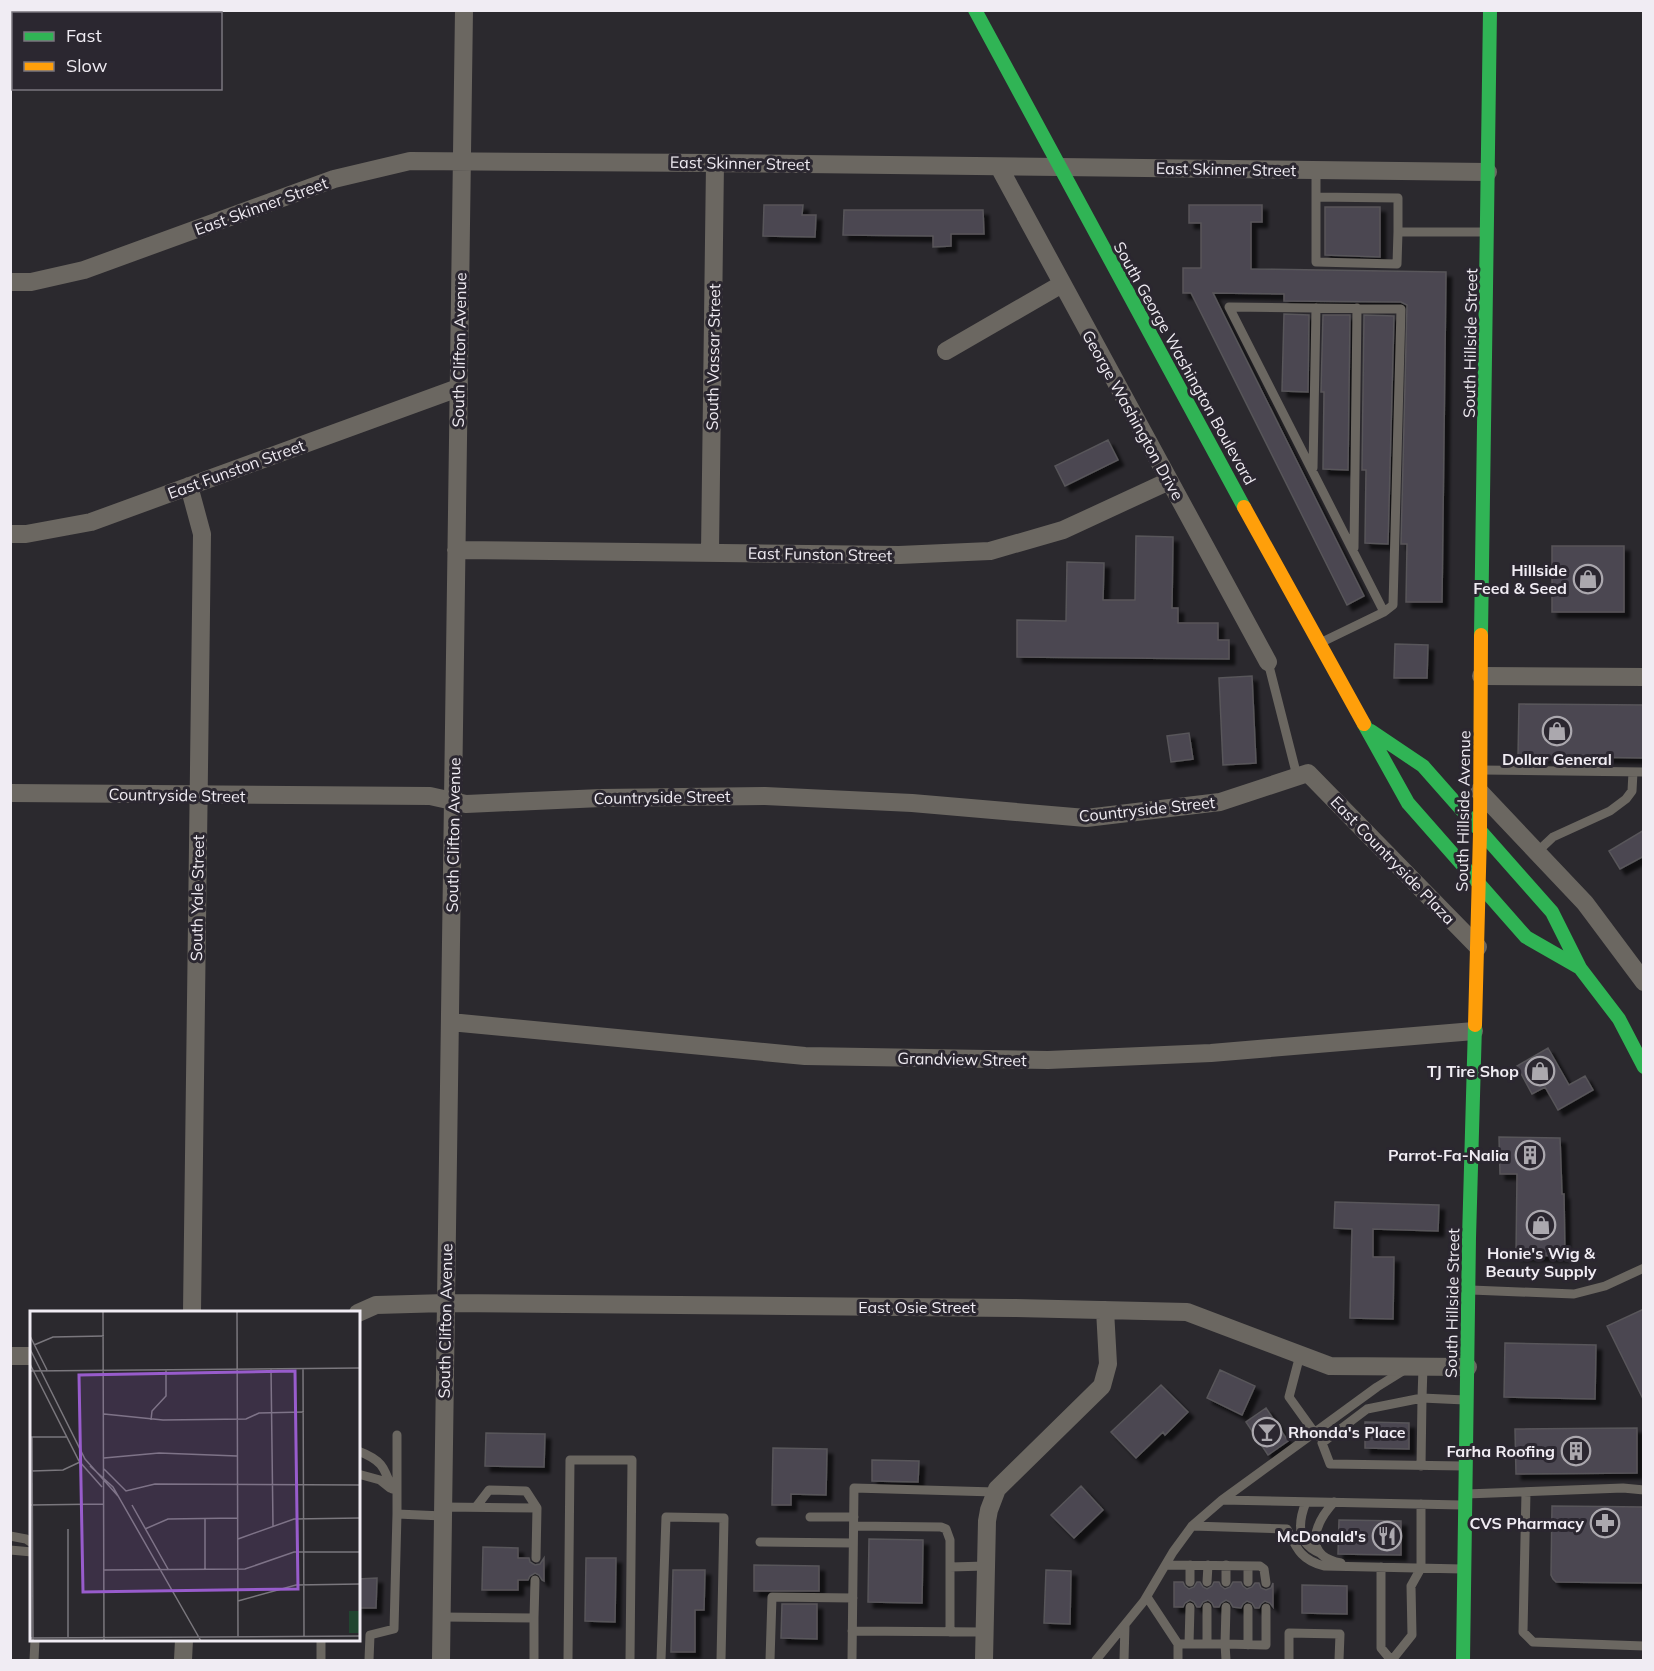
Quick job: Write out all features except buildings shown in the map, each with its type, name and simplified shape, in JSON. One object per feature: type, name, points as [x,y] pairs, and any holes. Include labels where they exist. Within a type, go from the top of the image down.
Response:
[{"type":"main road","name":"South George Washington Boulevard","points":[[975,10],[1408,802],[1526,937],[1580,968]]},
{"type":"main road","name":"South Hillside Street","points":[[1481,676],[1490,10]]},
{"type":"main road","name":"South Hillside Avenue","points":[[1478,947],[1481,676]]},
{"type":"main road","name":"South George Washington Boulevard","points":[[1368,729],[1423,766],[1552,912],[1580,968],[1619,1019],[1644,1067]]},
{"type":"main road","name":"South Hillside Street","points":[[1463,1660],[1474,1031],[1478,947]]},
{"type":"street","name":"South Clifton Avenue","points":[[441,1660],[464,10]]},
{"type":"street","name":"East Skinner Street","points":[[10,282],[32,282],[84,270],[334,179],[410,161],[1488,172]]},
{"type":"street","name":"South Vassar Street","points":[[710,552],[715,163]]},
{"type":"street","name":"George Washington Drive","points":[[999,167],[1268,662]]},
{"type":"street","points":[[946,351],[1062,284]]},
{"type":"street","name":"East Funston Street","points":[[10,534],[26,534],[91,522],[458,388]]},
{"type":"street","name":"East Funston Street","points":[[456,550],[899,555],[990,551],[1063,530],[1169,481]]},
{"type":"street","name":"South Yale Street","points":[[189,486],[202,534],[192,1311]]},
{"type":"street","points":[[1481,676],[1644,677]]},
{"type":"street","name":"Countryside Street","points":[[10,793],[430,796],[466,804],[601,798],[765,796],[912,803],[1086,818],[1220,801],[1302,775]]},
{"type":"street","name":"East Countryside Plaza","points":[[1302,775],[1478,947]]},
{"type":"street","points":[[1479,791],[1585,903],[1644,982]]},
{"type":"street","name":"Grandview Street","points":[[450,1022],[806,1056],[1048,1060],[1211,1053],[1474,1031]]},
{"type":"street","name":"East Osie Street","points":[[360,1312],[375,1305],[446,1303],[1187,1312],[1330,1366],[1468,1367]]},
{"type":"street","points":[[984,1660],[988,1510],[995,1492],[1102,1386],[1108,1364],[1105,1310]]},
{"type":"street","points":[[10,1356],[30,1356]]},
{"type":"street","points":[[183,1660],[184,1641]]},
{"type":"lane","points":[[1316,170],[1316,197],[1316,262],[1397,264],[1398,198],[1316,197]]},
{"type":"lane","points":[[1398,232],[1488,232]]},
{"type":"lane","points":[[1320,643],[1384,612],[1393,605],[1401,309],[1229,307],[1384,612]]},
{"type":"lane","points":[[1313,470],[1317,308]]},
{"type":"lane","points":[[1354,550],[1357,308]]},
{"type":"lane","points":[[1268,662],[1302,775]]},
{"type":"lane","points":[[1480,770],[1644,772]]},
{"type":"lane","points":[[1537,852],[1553,837],[1610,811],[1626,799],[1632,791],[1633,772]]},
{"type":"lane","points":[[1469,1290],[1574,1294],[1605,1286],[1644,1268]]},
{"type":"lane","points":[[1300,1354],[1289,1397],[1322,1443],[1330,1464],[1466,1467]]},
{"type":"lane","points":[[1096,1660],[1147,1597],[1192,1526],[1221,1500],[1375,1388],[1417,1367],[1422,1398],[1421,1466]]},
{"type":"lane","points":[[1375,1388],[1387,1405]]},
{"type":"lane","points":[[1322,1443],[1367,1409],[1422,1398],[1467,1400]]},
{"type":"lane","points":[[360,1632],[370,1635],[394,1629],[397,1514],[394,1493],[397,1436]]},
{"type":"lane","points":[[360,1452],[374,1457],[385,1471],[394,1493]]},
{"type":"lane","points":[[568,1660],[570,1460],[632,1460],[630,1660]]},
{"type":"lane","points":[[360,1475],[380,1480],[394,1493]]},
{"type":"lane","points":[[852,1660],[854,1488],[995,1492]]},
{"type":"lane","points":[[1221,1500],[1421,1504],[1526,1492],[1623,1488],[1644,1490]]},
{"type":"lane","points":[[476,1507],[489,1491],[526,1491],[537,1508],[536,1558]]},
{"type":"lane","points":[[1526,1492],[1524,1632],[1533,1642],[1644,1646]]},
{"type":"lane","points":[[1306,1502],[1299,1523],[1302,1535],[1314,1550],[1331,1561],[1368,1567]]},
{"type":"lane","points":[[1320,1553],[1314,1536],[1323,1514],[1334,1502]]},
{"type":"lane","points":[[1380,1567],[1381,1648],[1391,1660],[1412,1635],[1411,1586],[1421,1568],[1421,1504]]},
{"type":"lane","points":[[397,1514],[476,1507],[537,1508]]},
{"type":"lane","points":[[662,1660],[666,1517],[724,1518],[721,1660]]},
{"type":"lane","points":[[810,1517],[946,1529],[950,1540],[950,1632]]},
{"type":"lane","points":[[1192,1526],[1287,1529],[1299,1553],[1311,1562],[1324,1566],[1465,1569]]},
{"type":"lane","points":[[10,1536],[30,1542]]},
{"type":"lane","points":[[760,1542],[854,1544]]},
{"type":"lane","points":[[10,1550],[30,1552]]},
{"type":"lane","points":[[1167,1565],[1260,1566],[1264,1569],[1266,1583]]},
{"type":"lane","points":[[1190,1565],[1190,1582]]},
{"type":"lane","points":[[1207,1582],[1208,1565]]},
{"type":"lane","points":[[1226,1565],[1226,1582]]},
{"type":"lane","points":[[950,1567],[986,1566]]},
{"type":"lane","points":[[1248,1566],[1248,1582]]},
{"type":"lane","points":[[534,1660],[535,1580]]},
{"type":"lane","points":[[770,1660],[772,1597],[853,1598]]},
{"type":"lane","points":[[1147,1597],[1178,1644],[1178,1660]]},
{"type":"lane","points":[[1189,1644],[1190,1607]]},
{"type":"lane","points":[[1207,1607],[1207,1644]]},
{"type":"lane","points":[[1226,1607],[1226,1660]]},
{"type":"lane","points":[[1248,1608],[1248,1644]]},
{"type":"lane","points":[[1178,1644],[1266,1645],[1266,1608]]},
{"type":"lane","points":[[442,1617],[534,1618]]},
{"type":"lane","points":[[1124,1660],[1125,1625]]},
{"type":"lane","points":[[852,1631],[984,1632]]},
{"type":"lane","points":[[1289,1660],[1289,1634],[1340,1634],[1339,1660]]},
{"type":"lane","points":[[369,1660],[370,1635]]},
{"type":"lane","points":[[34,1641],[34,1660]]},
{"type":"lane","points":[[321,1641],[321,1660]]},
{"type":"traffic: fast","points":[[975,10],[1244,507]]},
{"type":"traffic: fast","points":[[1481,635],[1490,10]]},
{"type":"traffic: fast","points":[[1364,724],[1408,803],[1526,937],[1580,968]]},
{"type":"traffic: fast","points":[[1371,731],[1423,766],[1552,912],[1580,968],[1619,1019],[1644,1067]]},
{"type":"traffic: fast","points":[[1463,1660],[1469,1238],[1475,1025]]},
{"type":"traffic: slow","points":[[1244,507],[1364,724]]},
{"type":"traffic: slow","points":[[1475,1025],[1480,833],[1481,635]]},
{"type":"place","name":"Hillside Feed & Seed","points":[[1588,579]]},
{"type":"place","name":"Dollar General","points":[[1557,731]]},
{"type":"place","name":"TJ Tire Shop","points":[[1540,1071]]},
{"type":"place","name":"Parrot-Fa-Nalia","points":[[1530,1155]]},
{"type":"place","name":"Honie's Wig & Beauty Supply","points":[[1541,1225]]},
{"type":"place","name":"Rhonda's Place","points":[[1267,1432]]},
{"type":"place","name":"Farha Roofing","points":[[1576,1451]]},
{"type":"place","name":"CVS Pharmacy","points":[[1605,1523]]},
{"type":"place","name":"McDonald's","points":[[1387,1536]]}]
